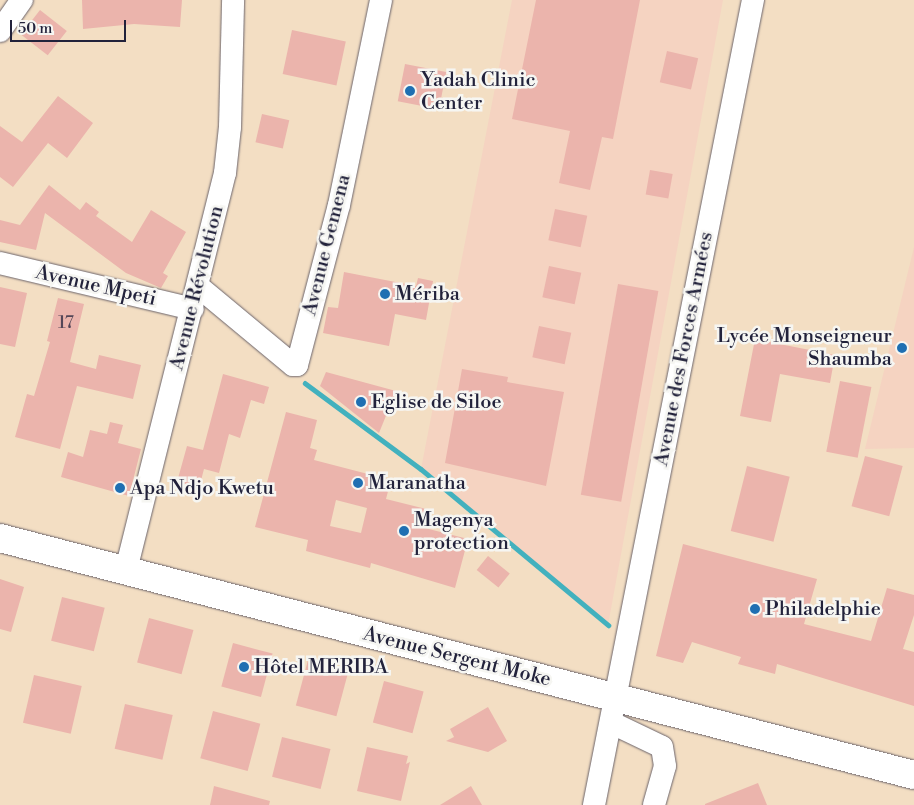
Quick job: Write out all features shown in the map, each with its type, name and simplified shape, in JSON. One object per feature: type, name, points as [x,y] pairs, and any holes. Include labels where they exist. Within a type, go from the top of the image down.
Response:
[{"type":"main road","name":"Avenue Sergent Moke","points":[[0,538],[126,570],[615,710],[914,775]]},
{"type":"street","points":[[0,31],[22,0]]},
{"type":"street","name":"Avenue Révolution","points":[[126,570],[199,287],[228,152],[233,0]]},
{"type":"street","name":"Avenue Gemena","points":[[199,287],[293,365],[297,365],[339,204],[380,0]]},
{"type":"street","name":"Avenue des Forces Armées","points":[[594,805],[615,710],[753,0]]},
{"type":"street","name":"Avenue Mpeti","points":[[0,263],[193,309]]},
{"type":"street","points":[[615,710],[662,747],[665,766],[654,805]]},
{"type":"shaded area","points":[[512,0],[723,0],[608,625],[421,469]]},
{"type":"shaded area","name":"Lycée Monseigneur Shaumba","points":[[914,247],[914,448],[865,449]]},
{"type":"building","points":[[82,0],[182,0],[180,27],[134,24],[83,29]]},
{"type":"building","points":[[536,0],[640,0],[613,139],[602,137],[590,190],[559,183],[570,131],[512,119]]},
{"type":"building","points":[[40,10],[67,31],[48,55],[21,34]]},
{"type":"building","points":[[292,30],[346,41],[336,85],[283,74]]},
{"type":"building","points":[[667,51],[698,58],[691,89],[660,82]]},
{"type":"building","points":[[405,64],[446,72],[439,109],[398,101]]},
{"type":"building","points":[[58,96],[93,123],[67,158],[48,143],[13,187],[0,177],[0,126],[22,142]]},
{"type":"building","points":[[262,114],[289,120],[283,149],[255,142]]},
{"type":"building","points":[[650,170],[673,174],[668,199],[646,195]]},
{"type":"building","points":[[49,185],[80,210],[86,202],[99,212],[96,216],[132,242],[151,210],[186,232],[163,273],[168,276],[161,288],[126,273],[45,213],[36,250],[0,242],[0,220],[20,225]]},
{"type":"building","points":[[555,209],[587,216],[581,247],[548,240]]},
{"type":"building","points":[[549,266],[581,273],[575,304],[542,297]]},
{"type":"building","points":[[344,272],[416,286],[418,278],[433,281],[426,320],[395,314],[389,346],[323,333],[328,307],[338,308]]},
{"type":"building","points":[[618,284],[658,291],[621,502],[581,495]]},
{"type":"building","points":[[0,287],[27,293],[15,347],[0,344]]},
{"type":"building","points":[[58,298],[84,304],[70,362],[96,369],[99,355],[141,365],[133,399],[77,386],[60,449],[15,437],[27,394],[34,396],[50,342],[47,341]]},
{"type":"building","points":[[539,326],[571,333],[565,364],[532,357]]},
{"type":"building","points":[[755,339],[835,355],[830,383],[780,374],[771,422],[740,416]]},
{"type":"building","points":[[462,369],[508,377],[507,382],[564,392],[546,486],[445,463]]},
{"type":"building","points":[[326,372],[396,391],[379,433],[320,386]]},
{"type":"building","points":[[223,374],[269,387],[264,404],[251,400],[240,438],[229,434],[219,473],[204,469],[199,488],[177,482],[187,446],[203,450]]},
{"type":"building","points":[[840,381],[871,387],[858,458],[826,452]]},
{"type":"building","points":[[286,412],[317,420],[310,448],[317,450],[314,460],[391,480],[386,499],[426,509],[421,527],[468,539],[455,588],[371,563],[370,568],[306,551],[308,540],[255,527]],"holes":[[[336,500],[367,508],[361,533],[330,526]]]},
{"type":"building","points":[[110,422],[123,425],[118,443],[141,449],[129,496],[61,477],[68,452],[83,457],[90,430],[107,434]]},
{"type":"building","points":[[865,456],[903,466],[889,516],[852,506]]},
{"type":"building","points":[[747,466],[790,477],[773,542],[731,531]]},
{"type":"building","points":[[683,544],[817,579],[804,624],[871,641],[887,588],[914,595],[914,615],[903,649],[914,652],[914,706],[777,664],[775,674],[738,664],[741,657],[692,642],[683,663],[656,656]]},
{"type":"building","points":[[488,556],[510,574],[498,588],[477,570]]},
{"type":"building","points":[[0,579],[24,587],[11,632],[0,629]]},
{"type":"building","points":[[62,597],[105,608],[94,651],[51,641]]},
{"type":"building","points":[[149,618],[193,630],[182,674],[137,662]]},
{"type":"building","points":[[233,643],[273,654],[261,697],[221,686]]},
{"type":"building","points":[[308,660],[349,671],[336,716],[296,705]]},
{"type":"building","points":[[34,675],[82,686],[71,734],[23,723]]},
{"type":"building","points":[[384,681],[424,692],[412,733],[373,723]]},
{"type":"building","points":[[125,704],[173,715],[162,760],[115,749]]},
{"type":"building","points":[[488,707],[507,741],[488,752],[446,741],[454,737],[450,729]]},
{"type":"building","points":[[213,711],[260,724],[248,771],[200,758]]},
{"type":"building","points":[[282,737],[331,749],[321,789],[272,777]]},
{"type":"building","points":[[367,747],[408,756],[406,764],[410,762],[401,801],[357,791]]},
{"type":"building","points":[[758,783],[767,805],[705,805],[705,804]]},
{"type":"building","points":[[214,786],[270,801],[269,805],[210,805]]},
{"type":"building","points":[[471,786],[482,805],[440,805]]},
{"type":"waterway","points":[[305,383],[421,469],[608,625]]},
{"type":"place","name":"Yadah Clinic Center","points":[[410,91]]},
{"type":"place","name":"Mériba","points":[[385,294]]},
{"type":"place","name":"Lycée Monseigneur Shaumba","points":[[902,348]]},
{"type":"place","name":"Eglise de Siloe","points":[[361,402]]},
{"type":"place","name":"Maranatha","points":[[358,483]]},
{"type":"place","name":"Apa Ndjo Kwetu","points":[[120,488]]},
{"type":"place","name":"Magenya protection","points":[[404,531]]},
{"type":"place","name":"Philadelphie","points":[[755,609]]},
{"type":"place","name":"Hôtel MERIBA","points":[[244,667]]}]
